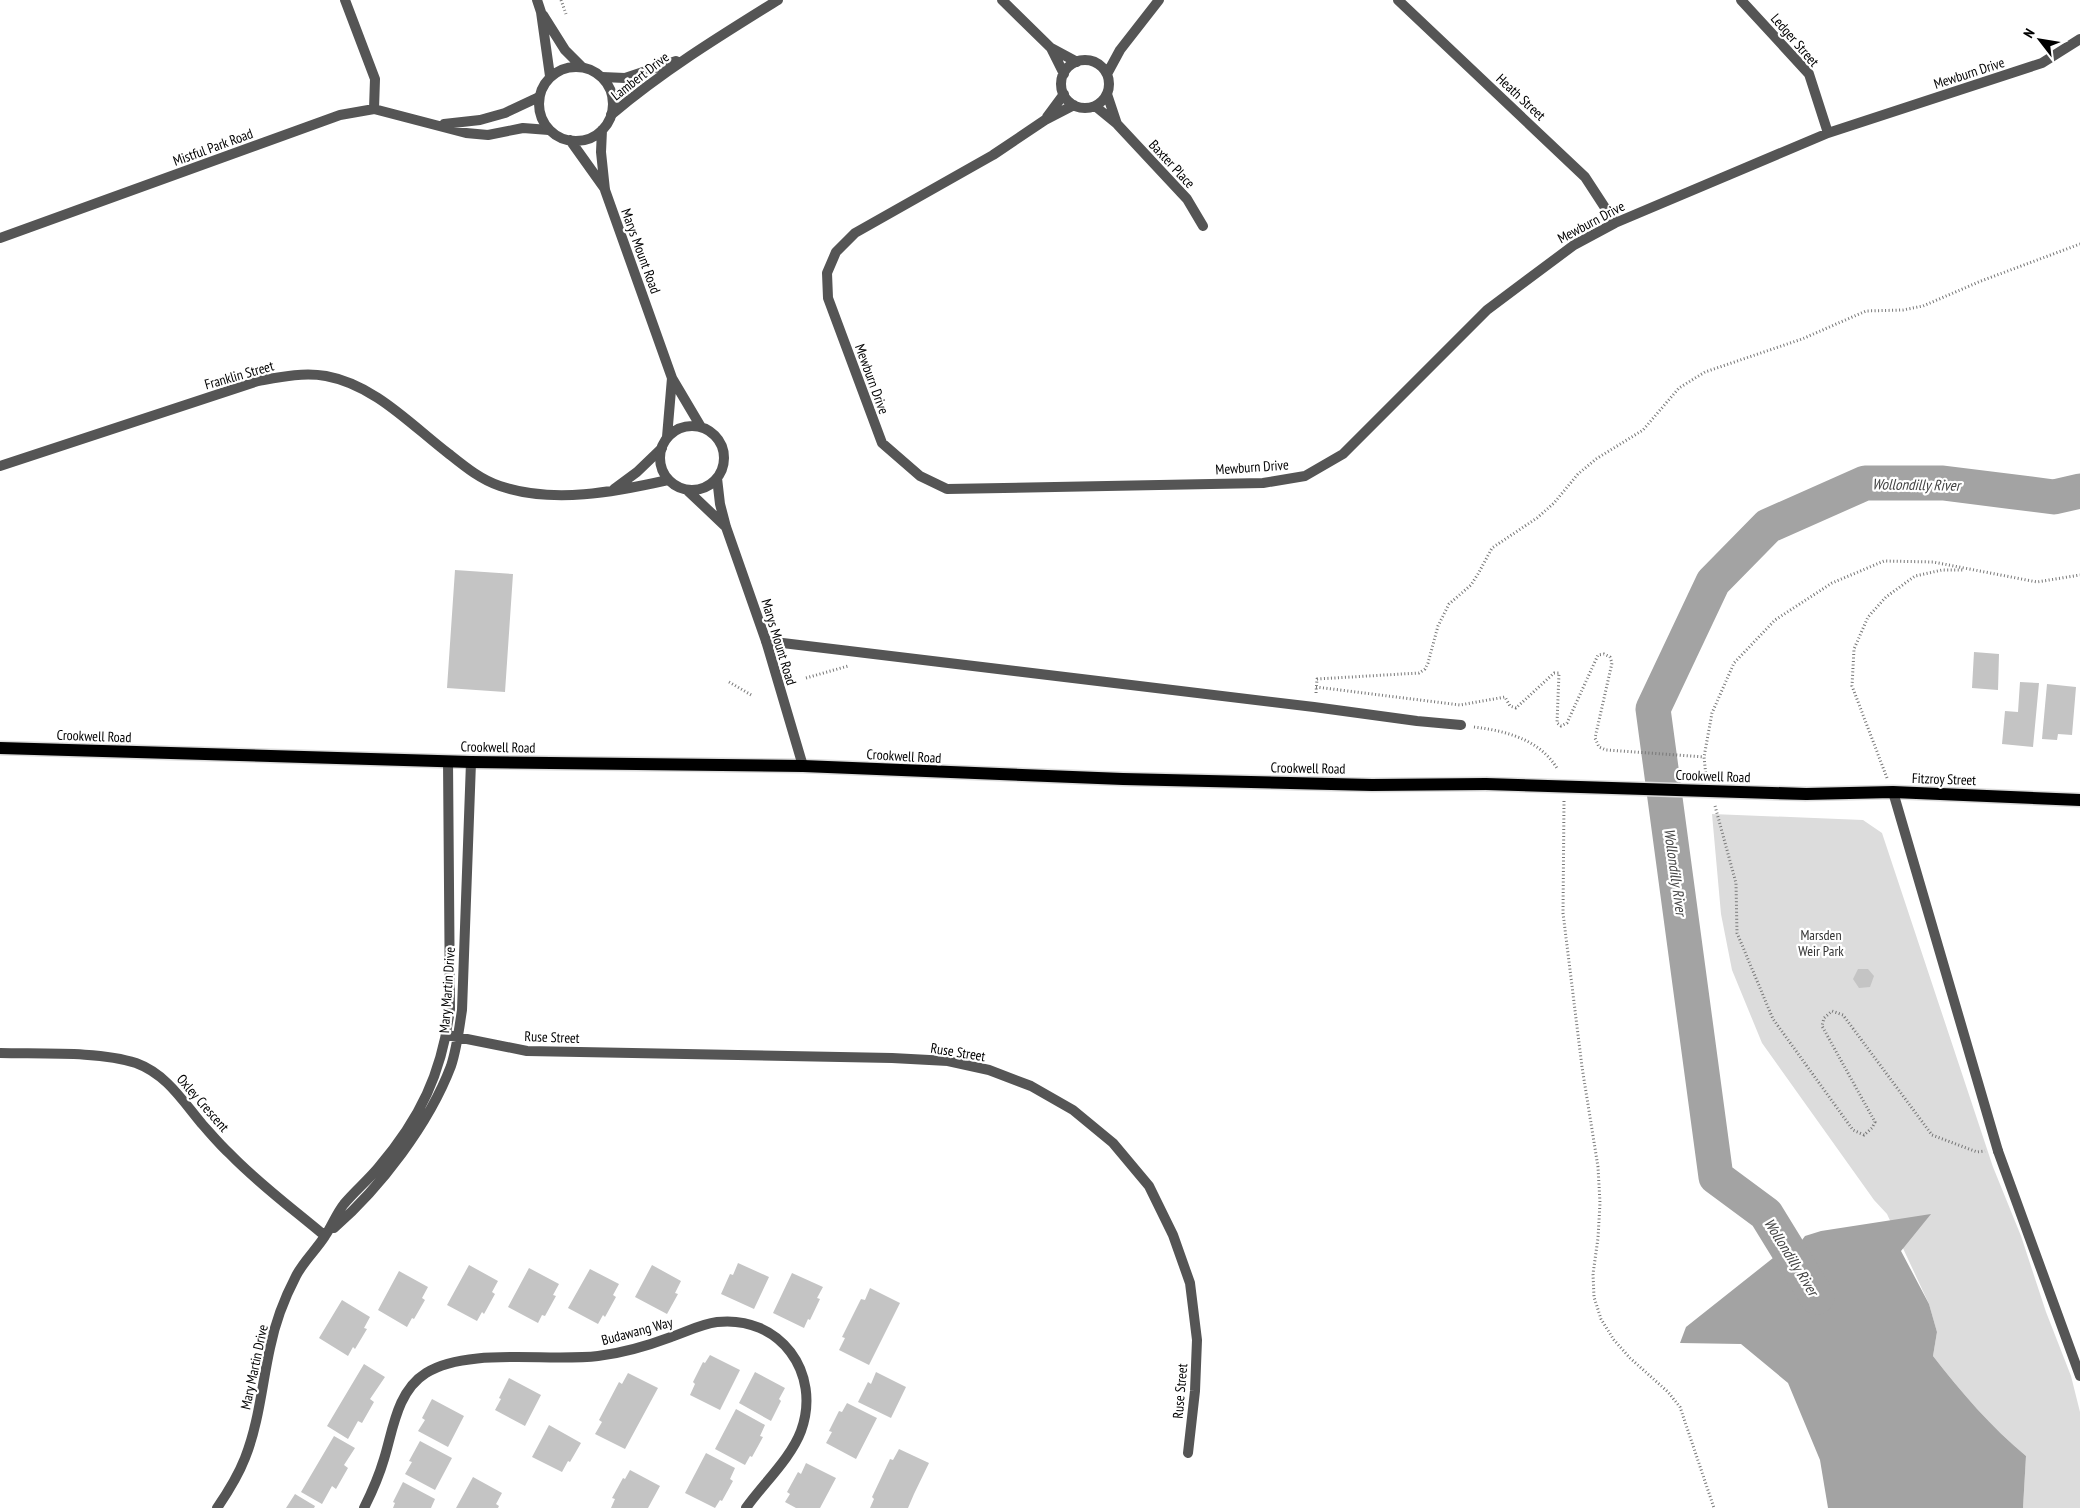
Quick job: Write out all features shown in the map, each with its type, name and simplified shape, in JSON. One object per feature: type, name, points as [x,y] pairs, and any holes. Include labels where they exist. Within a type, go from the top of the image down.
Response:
[{"type":"main road","name":"Crookwell Road","points":[[0,748],[471,762],[802,766],[1133,779],[1372,784],[1486,784],[1806,794]]},
{"type":"main road","name":"Fitzroy Street","points":[[1806,794],[1892,792],[2080,800]]},
{"type":"street","points":[[345,0],[375,79],[374,109]]},
{"type":"street","points":[[537,0],[541,12],[550,76]]},
{"type":"street","name":"Lambert Drive","points":[[611,115],[685,58],[778,0]]},
{"type":"street","points":[[1002,0],[1051,48],[1077,62]]},
{"type":"street","points":[[1107,74],[1096,63],[1090,61],[1077,62],[1064,74],[1062,87],[1064,94],[1074,105],[1081,108],[1095,106],[1104,99],[1109,88],[1107,74],[1120,50],[1159,0]]},
{"type":"street","name":"Heath Street","points":[[1398,0],[1585,177],[1615,223]]},
{"type":"street","name":"Ledger Street","points":[[1741,0],[1809,74],[1828,132]]},
{"type":"street","points":[[541,12],[566,50],[582,66]]},
{"type":"street","name":"Mewburn Drive","points":[[1074,105],[1045,120],[993,155],[855,233],[836,252],[827,273],[828,298],[882,443],[920,476],[947,489],[1263,483],[1305,476],[1343,454],[1487,310],[1574,245],[1615,223],[1828,132],[2042,64],[2080,40]]},
{"type":"street","points":[[1051,48],[1064,74]]},
{"type":"street","points":[[1096,63],[1120,50]]},
{"type":"street","name":"Lambert Drive","points":[[602,77],[625,78],[685,58]]},
{"type":"street","points":[[570,66],[582,66],[593,70],[602,77],[612,95],[613,105],[611,115],[602,130],[593,137],[582,140],[570,140],[559,137],[549,130],[542,121],[538,109],[543,86],[550,76],[570,66]]},
{"type":"street","name":"Mewburn Drive","points":[[1045,120],[1064,94]]},
{"type":"street","name":"Baxter Place","points":[[1107,94],[1117,124]]},
{"type":"street","name":"Mistful Park Road","points":[[438,125],[480,120],[505,114],[539,98]]},
{"type":"street","name":"Baxter Place","points":[[1095,106],[1117,124],[1187,199],[1203,226]]},
{"type":"street","name":"Mistful Park Road","points":[[0,238],[340,115],[374,109],[466,133],[488,135],[523,128],[549,130]]},
{"type":"street","name":"Marys Mount Road","points":[[602,130],[601,152],[605,190],[672,378],[701,427]]},
{"type":"street","name":"Marys Mount Road","points":[[570,140],[605,190]]},
{"type":"street","name":"Franklin Street","points":[[0,466],[258,381],[296,375],[326,376],[354,385],[383,401],[468,470],[499,486],[534,494],[611,491],[668,480]]},
{"type":"street","name":"Marys Mount Road","points":[[668,437],[672,378]]},
{"type":"street","points":[[611,491],[637,472],[662,448],[668,437],[683,427],[701,427],[718,439],[724,458],[718,478],[704,488],[687,490],[677,487],[668,480],[660,465],[662,448]]},
{"type":"street","name":"Marys Mount Road","points":[[718,478],[720,504],[726,527],[766,641],[802,766]]},
{"type":"street","name":"Marys Mount Road","points":[[687,490],[726,527]]},
{"type":"street","points":[[766,641],[1416,721],[1462,725]]},
{"type":"street","name":"Mary Martin Drive","points":[[217,1508],[245,1459],[256,1422],[270,1347],[281,1311],[296,1275],[325,1236],[343,1205],[378,1169],[406,1132],[431,1089],[447,1035],[450,1008],[448,761]]},
{"type":"street","name":"Mary Martin Drive","points":[[325,1236],[352,1212],[385,1175],[412,1136],[439,1091],[451,1065],[458,1038],[462,1010],[471,762]]},
{"type":"street","points":[[1892,792],[1998,1151],[2080,1376]]},
{"type":"street","name":"Ruse Street","points":[[447,1035],[527,1051],[883,1058],[948,1062],[988,1070],[1039,1090],[1073,1110],[1113,1143],[1149,1186],[1173,1235],[1190,1283],[1197,1340],[1195,1391],[1188,1453]]},
{"type":"street","name":"Oxley Crescent","points":[[0,1053],[115,1058],[137,1064],[158,1075],[172,1087],[202,1124],[231,1155],[268,1190],[325,1236]]},
{"type":"street","name":"Budawang Way","points":[[364,1508],[375,1487],[401,1404],[412,1385],[425,1373],[444,1364],[464,1359],[561,1358],[618,1354],[701,1326],[717,1322],[736,1322],[751,1324],[768,1332],[787,1347],[801,1368],[806,1385],[807,1402],[805,1419],[800,1433],[784,1458],[746,1508]]},
{"type":"path","points":[[561,0],[566,14]]},
{"type":"path","points":[[1314,707],[1317,679],[1418,673],[1425,669],[1438,626],[1449,604],[1470,585],[1492,548],[1537,518],[1554,503],[1596,458],[1643,430],[1679,388],[1705,372],[1802,339],[1866,311],[1903,310],[1923,306],[1981,281],[2080,244]]},
{"type":"path","points":[[1707,778],[1704,757],[1712,713],[1734,663],[1775,620],[1832,583],[1884,561],[1933,562],[2037,582],[2080,575]]},
{"type":"path","points":[[1892,792],[1852,686],[1854,649],[1868,617],[1886,597],[1915,576],[1942,570],[1972,570]]},
{"type":"path","points":[[1316,687],[1460,705],[1505,697],[1510,706],[1516,708],[1554,673],[1559,673],[1556,723],[1561,726],[1567,723],[1598,655],[1604,654],[1610,657],[1612,662],[1595,738],[1599,747],[1606,750],[1704,757]]},
{"type":"path","points":[[806,678],[850,666]]},
{"type":"path","points":[[729,682],[752,696]]},
{"type":"path","points":[[1462,725],[1489,729],[1535,745],[1551,759],[1560,777]]},
{"type":"path","points":[[1564,792],[1563,913],[1582,1067],[1598,1167],[1598,1238],[1593,1274],[1594,1297],[1601,1319],[1614,1340],[1630,1358],[1668,1392],[1680,1407],[1714,1508]]},
{"type":"path","points":[[1712,797],[1736,883],[1737,933],[1773,1019],[1853,1130],[1858,1134],[1864,1135],[1872,1128],[1875,1122],[1822,1026],[1824,1018],[1832,1012],[1843,1015],[1932,1135],[1977,1152],[1998,1151]]},
{"type":"green space","name":"Marsden Weir Park","points":[[1712,814],[1863,820],[1882,833],[1993,1167],[2021,1236],[2046,1312],[2071,1376],[2080,1412],[2080,1508],[2023,1508],[2026,1456],[1977,1409],[1933,1356],[1937,1332],[1929,1304],[1887,1214],[1874,1200],[1762,1043],[1732,970],[1721,914]]},
{"type":"water","points":[[1931,1214],[1901,1251],[1929,1304],[1937,1332],[1933,1356],[1977,1409],[2026,1456],[2023,1508],[1828,1508],[1820,1460],[1788,1383],[1741,1344],[1680,1343],[1686,1327],[1773,1258],[1791,1255],[1805,1236],[1821,1231]]},
{"type":"building","points":[[455,570],[513,574],[505,692],[447,688]]},
{"type":"building","points":[[1974,652],[1999,654],[1998,690],[1972,688]]},
{"type":"building","points":[[2020,682],[2039,683],[2033,747],[2002,744],[2005,711],[2018,712]]},
{"type":"building","points":[[2047,684],[2076,687],[2072,735],[2058,734],[2057,740],[2042,739]]},
{"type":"building","points":[[1858,969],[1868,969],[1874,976],[1870,987],[1859,988],[1853,979]]},
{"type":"building","points":[[738,1263],[769,1277],[754,1309],[721,1294],[730,1274],[733,1275]]},
{"type":"building","points":[[469,1265],[498,1281],[492,1292],[495,1294],[484,1314],[482,1312],[477,1321],[447,1305]]},
{"type":"building","points":[[652,1265],[681,1281],[675,1293],[678,1294],[667,1314],[635,1297]]},
{"type":"building","points":[[529,1268],[559,1284],[553,1295],[556,1296],[545,1316],[542,1315],[538,1323],[508,1307]]},
{"type":"building","points":[[590,1269],[619,1284],[613,1295],[616,1297],[605,1317],[603,1315],[598,1324],[568,1308]]},
{"type":"building","points":[[399,1271],[428,1287],[422,1298],[425,1300],[407,1327],[378,1310]]},
{"type":"building","points":[[792,1273],[823,1287],[817,1298],[820,1299],[804,1328],[773,1313]]},
{"type":"building","points":[[870,1288],[900,1303],[869,1365],[839,1350],[845,1338],[842,1337],[861,1299],[865,1300]]},
{"type":"building","points":[[342,1300],[370,1317],[364,1328],[367,1329],[355,1349],[353,1347],[348,1356],[319,1338]]},
{"type":"building","points":[[710,1355],[740,1370],[720,1410],[690,1395],[695,1384],[693,1382],[703,1362],[705,1363]]},
{"type":"building","points":[[364,1364],[385,1377],[370,1399],[374,1402],[362,1423],[358,1421],[348,1439],[327,1426]]},
{"type":"building","points":[[755,1372],[785,1388],[771,1421],[739,1403]]},
{"type":"building","points":[[876,1372],[906,1387],[891,1418],[858,1402],[868,1382],[871,1384]]},
{"type":"building","points":[[628,1373],[658,1388],[625,1449],[595,1434],[602,1422],[599,1420],[619,1382],[622,1384]]},
{"type":"building","points":[[509,1378],[541,1395],[525,1426],[495,1410]]},
{"type":"building","points":[[432,1399],[464,1416],[448,1447],[418,1431],[425,1420],[422,1418]]},
{"type":"building","points":[[847,1403],[877,1418],[856,1459],[826,1443],[832,1432],[829,1431],[839,1411],[842,1412]]},
{"type":"building","points":[[736,1409],[765,1425],[760,1436],[763,1437],[752,1457],[750,1456],[745,1465],[715,1449]]},
{"type":"building","points":[[549,1425],[581,1443],[562,1472],[532,1457]]},
{"type":"building","points":[[334,1436],[355,1448],[344,1465],[348,1468],[336,1489],[332,1486],[322,1504],[301,1492]]},
{"type":"building","points":[[420,1441],[452,1458],[435,1490],[405,1474],[412,1462],[409,1461]]},
{"type":"building","points":[[899,1449],[929,1463],[908,1508],[870,1508],[874,1499],[872,1497],[890,1459],[893,1460]]},
{"type":"building","points":[[706,1453],[735,1468],[730,1479],[733,1481],[722,1501],[720,1500],[715,1508],[685,1493]]},
{"type":"building","points":[[806,1463],[836,1478],[820,1508],[796,1508],[785,1502],[790,1494],[787,1492],[798,1472],[801,1474]]},
{"type":"building","points":[[630,1470],[660,1486],[648,1508],[611,1508],[615,1499],[612,1498],[623,1478],[625,1479]]},
{"type":"building","points":[[473,1477],[502,1493],[496,1504],[499,1506],[498,1508],[456,1508]]},
{"type":"building","points":[[403,1482],[435,1499],[431,1508],[393,1508],[395,1503],[393,1502]]},
{"type":"building","points":[[295,1494],[315,1506],[314,1508],[286,1508]]},
{"type":"waterway","name":"Wollondilly River","points":[[1817,1297],[1766,1214],[1716,1177],[1653,709],[1713,582],[1768,526],[1865,483],[1943,483],[2054,497],[2080,491]]}]
